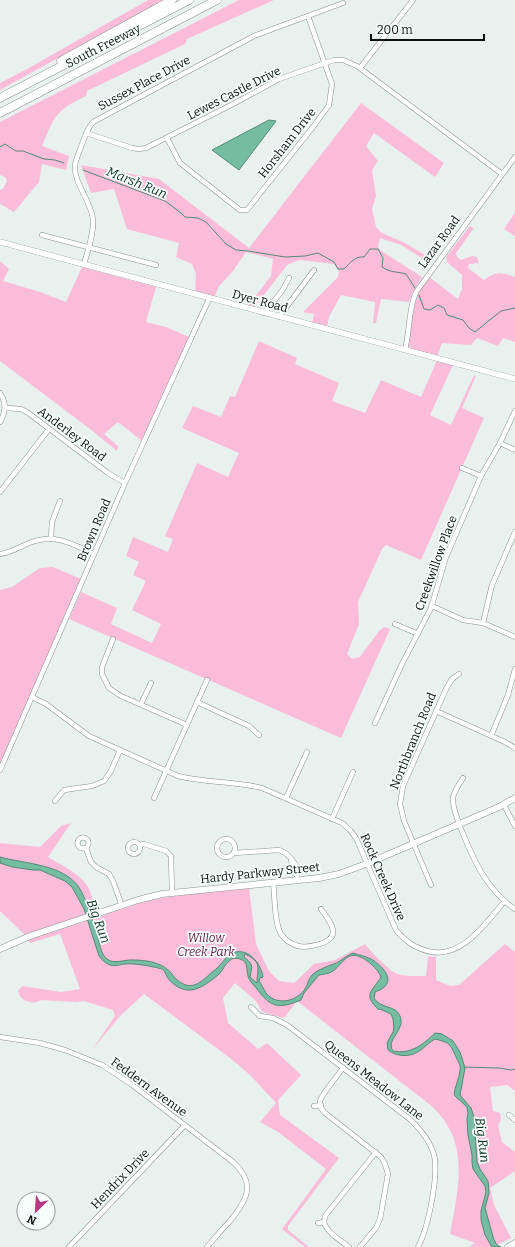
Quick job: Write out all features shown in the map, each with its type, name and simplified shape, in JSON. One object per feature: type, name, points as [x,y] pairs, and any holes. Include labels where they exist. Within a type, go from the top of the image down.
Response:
[{"type":"highway","points":[[45,75],[62,60],[172,0]]},
{"type":"highway","name":"South Freeway","points":[[0,98],[189,0]]},
{"type":"highway","name":"South Freeway","points":[[0,113],[215,1],[222,0]]},
{"type":"main road","name":"Hardy Parkway Street","points":[[0,949],[30,936],[154,896],[273,882],[297,877],[331,876],[366,864],[504,805],[515,798]]},
{"type":"main road","points":[[508,1247],[515,1244]]},
{"type":"street","points":[[360,68],[413,0]]},
{"type":"street","name":"Sussex Place Drive","points":[[84,264],[93,230],[92,214],[79,183],[75,164],[91,123],[254,36],[343,3]]},
{"type":"street","name":"Horsham Drive","points":[[167,138],[180,163],[240,210],[246,210],[329,105],[332,84],[308,16]]},
{"type":"street","name":"Lewes Castle Drive","points":[[86,133],[139,149],[146,148],[279,79],[334,60],[343,60],[360,68],[502,174]]},
{"type":"street","name":"Lazar Road","points":[[405,350],[408,340],[411,304],[416,292],[515,157]]},
{"type":"street","points":[[42,235],[156,265]]},
{"type":"street","name":"Dyer Road","points":[[0,242],[209,299],[515,379]]},
{"type":"street","points":[[279,317],[314,270]]},
{"type":"street","points":[[264,313],[282,291],[289,278]]},
{"type":"street","name":"Brown Road","points":[[0,770],[125,483],[209,299]]},
{"type":"street","points":[[0,393],[6,408],[0,422]]},
{"type":"street","name":"Anderley Road","points":[[6,408],[21,409],[108,473],[125,483]]},
{"type":"street","name":"Creekwillow Place","points":[[375,723],[402,664],[432,606],[446,557],[481,476],[500,443],[514,411]]},
{"type":"street","points":[[0,492],[49,429]]},
{"type":"street","points":[[500,443],[515,450]]},
{"type":"street","points":[[462,468],[481,476]]},
{"type":"street","points":[[51,538],[52,522],[60,501]]},
{"type":"street","points":[[483,623],[492,585],[515,532]]},
{"type":"street","points":[[0,554],[9,552],[38,540],[51,538],[62,540],[94,554]]},
{"type":"street","points":[[432,606],[463,620],[483,623],[515,637]]},
{"type":"street","points":[[395,624],[418,634]]},
{"type":"street","points":[[113,639],[102,667],[102,674],[109,688],[114,693],[187,725]]},
{"type":"street","points":[[491,736],[508,695],[515,669]]},
{"type":"street","name":"Northbranch Road","points":[[431,885],[401,813],[401,795],[406,778],[446,689],[452,679],[459,674]]},
{"type":"street","points":[[154,798],[207,680]]},
{"type":"street","points":[[141,704],[151,683]]},
{"type":"street","name":"Rock Creek Drive","points":[[32,697],[46,704],[89,736],[178,776],[194,780],[249,784],[286,798],[342,823],[356,838],[396,930],[408,943],[424,950],[442,952],[459,947],[474,935],[505,901]]},
{"type":"street","points":[[197,702],[250,726],[259,735]]},
{"type":"street","points":[[436,712],[515,748]]},
{"type":"street","points":[[55,801],[64,790],[92,786],[104,781],[111,771],[120,750]]},
{"type":"street","points":[[286,798],[307,752]]},
{"type":"street","points":[[332,819],[353,772]]},
{"type":"street","points":[[463,778],[456,788],[453,799],[457,819],[481,872],[505,901],[515,909]]},
{"type":"street","points":[[504,805],[515,826]]},
{"type":"street","points":[[234,853],[236,847],[231,839],[227,838],[217,843],[216,846],[222,857],[234,853],[279,850],[287,854],[294,863],[298,872],[297,877]]},
{"type":"street","points":[[140,845],[144,844],[166,851],[171,856],[172,893]]},
{"type":"street","points":[[86,848],[91,862],[96,867],[109,874],[122,906]]},
{"type":"street","points":[[273,882],[279,930],[289,942],[299,946],[310,946],[327,942],[331,939],[333,928],[320,909]]},
{"type":"street","name":"Queens Meadow Lane","points":[[251,1008],[260,1016],[273,1018],[287,1025],[410,1120],[422,1132],[431,1145],[435,1161],[435,1177],[426,1230],[418,1247]]},
{"type":"street","name":"Feddern Avenue","points":[[0,1037],[40,1043],[65,1050],[102,1065],[132,1084],[241,1169],[246,1179],[246,1199],[207,1247]]},
{"type":"street","points":[[344,1068],[323,1095],[320,1101],[321,1105],[325,1113],[376,1152],[385,1164],[387,1178],[379,1223],[360,1247]]},
{"type":"street","points":[[314,1106],[321,1105]]},
{"type":"street","points":[[508,1115],[515,1120]]},
{"type":"street","name":"Hendrix Drive","points":[[69,1247],[185,1125]]},
{"type":"street","points":[[349,1247],[325,1227],[325,1216],[376,1152]]},
{"type":"street","points":[[318,1223],[324,1222]]},
{"type":"green space","points":[[148,0],[163,0],[0,90],[0,83]]},
{"type":"green space","points":[[239,0],[274,0],[187,39],[185,44],[87,91],[86,96],[74,102],[58,114],[50,127],[42,146],[69,156],[66,170],[42,164],[39,182],[14,212],[0,204],[0,190],[3,189],[7,181],[5,177],[0,175],[0,122]]},
{"type":"green space","points":[[361,103],[444,163],[435,177],[374,133],[366,146],[378,161],[372,170],[376,196],[372,209],[376,227],[382,233],[405,243],[432,259],[430,263],[401,245],[380,238],[378,246],[380,250],[422,277],[409,302],[381,299],[376,323],[373,323],[375,302],[341,295],[329,317],[327,327],[312,323],[314,314],[303,312],[338,277],[339,271],[334,264],[299,260],[287,265],[254,308],[247,307],[271,276],[273,259],[246,252],[233,271],[219,286],[214,298],[195,293],[196,274],[192,264],[176,257],[179,243],[127,229],[114,189],[91,193],[81,165],[159,179],[249,248]]},
{"type":"green space","points":[[515,213],[515,236],[504,229]]},
{"type":"green space","points":[[470,226],[474,228],[456,253],[457,257],[461,260],[472,256],[477,257],[479,263],[469,264],[468,268],[484,280],[499,273],[515,277],[515,342],[503,338],[498,346],[477,338],[471,345],[442,343],[437,357],[411,349],[409,345],[413,310],[419,294],[429,277],[458,299],[462,289],[462,275],[447,262],[446,257]]},
{"type":"green space","points":[[0,261],[9,269],[3,281],[40,292],[66,302],[82,267],[156,287],[146,322],[166,327],[189,337],[142,441],[118,422],[104,434],[118,446],[117,451],[0,361]]},
{"type":"green space","points":[[259,341],[297,358],[295,364],[339,383],[332,401],[365,413],[381,380],[421,397],[437,360],[453,365],[430,415],[451,425],[474,375],[476,376],[462,408],[484,418],[421,560],[386,545],[382,549],[358,602],[359,624],[347,654],[352,659],[360,657],[379,631],[384,627],[390,629],[341,738],[69,619],[81,592],[117,608],[111,624],[152,643],[161,624],[132,610],[146,581],[133,575],[139,562],[126,556],[133,537],[168,552],[173,539],[165,536],[197,463],[228,477],[239,453],[182,428],[193,406],[221,417],[230,396],[235,397]]},
{"type":"green space","points":[[53,567],[81,579],[0,765],[0,590],[12,587],[40,568]]},
{"type":"green space","points":[[71,823],[48,857],[83,880],[90,890],[95,911],[25,935],[0,911],[0,843],[40,847],[61,826]]},
{"type":"green space","name":"Willow Creek Park","points":[[249,888],[256,944],[269,971],[279,981],[294,983],[314,964],[335,960],[365,944],[388,968],[395,973],[402,975],[426,976],[428,956],[436,957],[436,980],[450,986],[459,985],[505,944],[515,952],[515,1091],[507,1085],[490,1087],[493,1111],[500,1113],[501,1120],[498,1125],[502,1142],[515,1152],[515,1171],[490,1188],[494,1205],[511,1238],[493,1247],[469,1247],[475,1243],[450,1234],[458,1190],[459,1175],[456,1147],[444,1120],[429,1104],[297,1001],[284,1018],[262,1012],[256,1001],[235,983],[223,998],[228,1023],[258,1049],[267,1043],[301,1075],[278,1100],[280,1115],[339,1158],[288,1226],[288,1230],[309,1247],[305,1247],[282,1229],[326,1169],[278,1132],[260,1122],[276,1103],[250,1075],[230,1058],[144,994],[120,1016],[92,1050],[115,1016],[113,1010],[84,1001],[41,1000],[34,1003],[28,1002],[19,994],[18,991],[22,986],[61,992],[80,989],[60,934],[30,943],[28,940],[144,902],[167,897]]},
{"type":"shaded area","points":[[269,120],[276,121],[239,170],[212,150]]},
{"type":"shaded area","points":[[0,857],[44,866],[65,874],[73,881],[83,894],[92,917],[102,951],[107,959],[113,962],[138,960],[156,963],[165,967],[176,979],[186,985],[190,986],[198,984],[218,967],[229,955],[235,952],[241,952],[251,956],[256,961],[262,971],[263,977],[260,978],[259,981],[267,994],[274,999],[284,1001],[294,998],[302,993],[315,973],[353,953],[375,961],[385,972],[388,980],[387,984],[383,988],[375,992],[374,998],[380,1004],[395,1010],[400,1016],[401,1021],[393,1039],[391,1047],[393,1051],[399,1052],[416,1048],[435,1033],[442,1034],[453,1041],[460,1052],[465,1068],[460,1095],[471,1108],[474,1117],[477,1162],[488,1181],[489,1193],[485,1208],[494,1240],[497,1245],[501,1247],[492,1247],[485,1235],[481,1220],[481,1211],[486,1192],[485,1186],[473,1169],[468,1135],[467,1107],[454,1095],[460,1066],[450,1045],[435,1039],[418,1052],[410,1055],[405,1056],[396,1054],[388,1050],[387,1043],[394,1027],[393,1019],[391,1014],[380,1009],[379,1010],[371,1000],[370,993],[381,977],[373,965],[359,956],[350,956],[331,972],[319,975],[304,993],[301,1000],[287,1005],[276,1005],[267,1000],[249,980],[245,962],[236,958],[230,960],[220,973],[206,984],[194,990],[184,990],[172,983],[164,970],[133,964],[112,966],[102,960],[99,956],[84,909],[72,887],[65,881],[40,870],[12,867],[0,863]],"holes":[[[245,954],[251,957],[258,966],[257,983],[250,977],[252,966],[244,957]]]},
{"type":"waterway","name":"Marsh Run","points":[[0,147],[5,144],[16,151],[23,151],[44,159],[64,163]]},
{"type":"waterway","name":"Marsh Run","points":[[83,170],[165,201],[185,217],[198,218],[206,222],[226,244],[236,250],[285,257],[305,256],[318,253],[334,262],[338,269],[344,269],[355,259],[364,257],[370,249],[378,249],[383,258],[382,267],[391,271],[406,274],[415,288]]},
{"type":"waterway","name":"Marsh Run","points":[[419,295],[424,309],[430,310],[438,305],[444,308],[447,315],[463,320],[469,328],[475,332],[501,311],[515,308]]},
{"type":"waterway","points":[[464,1067],[515,1069]]},
{"type":"water label","name":"Big Run","points":[[99,921]]},
{"type":"water label","name":"Big Run","points":[[483,1140]]}]
